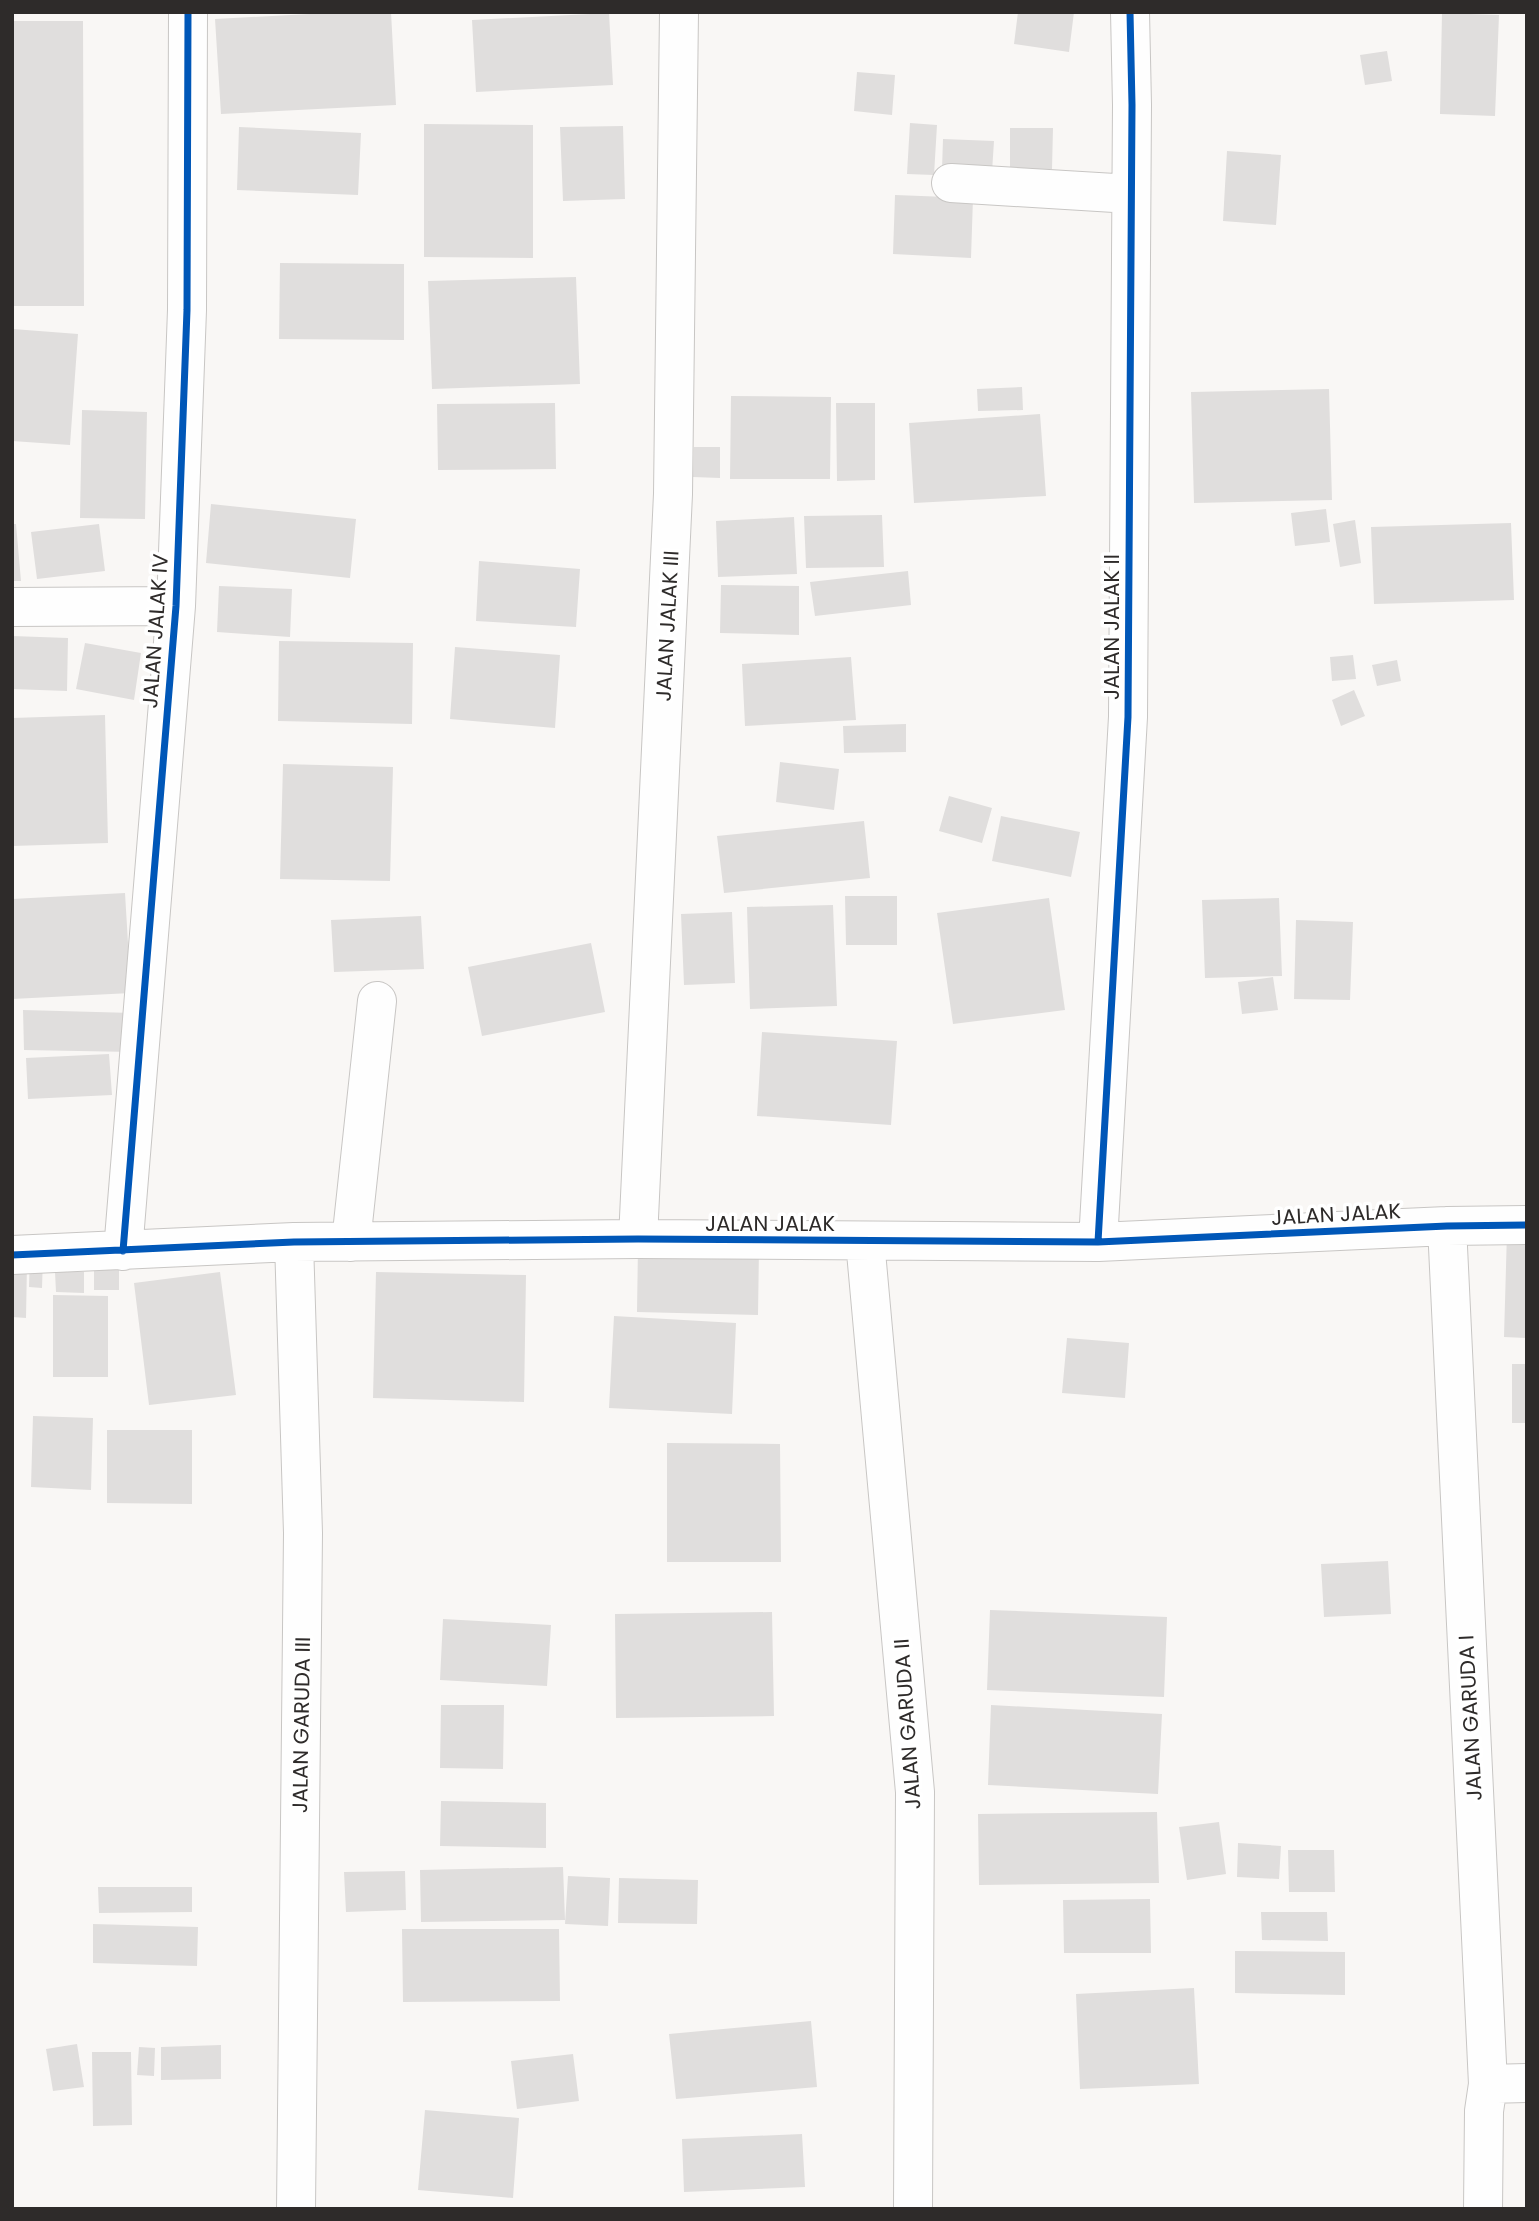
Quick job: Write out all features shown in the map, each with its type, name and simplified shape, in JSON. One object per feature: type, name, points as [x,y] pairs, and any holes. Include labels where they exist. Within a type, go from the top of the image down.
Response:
[{"type":"street","name":"JALAN JALAK IV","points":[[123,1251],[176,606],[187,310],[188,12]]},
{"type":"street","name":"JALAN JALAK III","points":[[638,1239],[673,494],[679,12]]},
{"type":"street","name":"JALAN JALAK II","points":[[1098,1242],[1128,717],[1132,105],[1130,12]]},
{"type":"street","points":[[951,183],[1131,194]]},
{"type":"street","points":[[12,607],[176,606]]},
{"type":"street","points":[[351,1242],[377,1001]]},
{"type":"street","name":"JALAN JALAK","points":[[12,1255],[294,1242],[638,1239],[1098,1242],[1447,1226],[1527,1225]]},
{"type":"street","name":"JALAN GARUDA I","points":[[1447,1226],[1488,2084],[1484,2112],[1483,2209]]},
{"type":"street","name":"JALAN GARUDA II","points":[[865,1241],[915,1792],[913,2209]]},
{"type":"street","name":"JALAN GARUDA III","points":[[294,1242],[303,1533],[296,2209]]},
{"type":"street","points":[[1488,2084],[1527,2083]]},
{"type":"building","points":[[391,12],[396,105],[221,114],[215,19]]},
{"type":"building","points":[[1018,12],[1074,12],[1069,52],[1014,44]]},
{"type":"building","points":[[609,13],[613,85],[476,92],[472,20]]},
{"type":"building","points":[[1442,13],[1499,15],[1495,116],[1440,114]]},
{"type":"building","points":[[12,21],[83,21],[84,306],[12,306]]},
{"type":"building","points":[[1387,51],[1392,81],[1365,85],[1360,55]]},
{"type":"building","points":[[857,72],[895,75],[892,115],[854,111]]},
{"type":"building","points":[[910,123],[937,125],[934,175],[907,174]]},
{"type":"building","points":[[424,124],[533,125],[533,258],[424,257]]},
{"type":"building","points":[[623,126],[625,199],[563,201],[560,127]]},
{"type":"building","points":[[239,127],[361,133],[358,195],[237,190]]},
{"type":"building","points":[[1010,128],[1053,128],[1052,169],[1010,170]]},
{"type":"building","points":[[943,139],[994,141],[992,172],[942,169]]},
{"type":"building","points":[[1227,151],[1281,155],[1276,225],[1223,221]]},
{"type":"building","points":[[895,195],[973,198],[971,258],[893,254]]},
{"type":"building","points":[[280,263],[404,264],[404,340],[279,339]]},
{"type":"building","points":[[576,277],[580,384],[432,389],[428,281]]},
{"type":"building","points":[[13,329],[78,334],[70,445],[12,441]]},
{"type":"building","points":[[1022,387],[1023,410],[978,411],[977,389]]},
{"type":"building","points":[[1329,389],[1332,500],[1194,503],[1191,392]]},
{"type":"building","points":[[731,396],[831,397],[830,479],[730,479]]},
{"type":"building","points":[[555,403],[556,469],[438,470],[437,404]]},
{"type":"building","points":[[836,403],[875,403],[875,480],[837,481]]},
{"type":"building","points":[[82,410],[147,412],[145,519],[80,518]]},
{"type":"building","points":[[1040,414],[1046,496],[914,503],[909,423]]},
{"type":"building","points":[[694,447],[720,447],[720,478],[693,477]]},
{"type":"building","points":[[211,504],[356,519],[350,578],[206,563]]},
{"type":"building","points":[[1326,509],[1330,542],[1295,546],[1291,513]]},
{"type":"building","points":[[882,515],[884,567],[806,568],[804,516]]},
{"type":"building","points":[[794,517],[797,574],[718,577],[716,521]]},
{"type":"building","points":[[1355,520],[1361,563],[1340,567],[1333,524]]},
{"type":"building","points":[[1511,523],[1514,600],[1374,604],[1371,527]]},
{"type":"building","points":[[12,524],[16,524],[21,581],[12,581]]},
{"type":"building","points":[[99,524],[105,571],[37,579],[31,532]]},
{"type":"building","points":[[479,561],[580,569],[576,627],[476,621]]},
{"type":"building","points":[[908,571],[911,605],[815,616],[810,582]]},
{"type":"building","points":[[721,585],[799,586],[799,635],[720,633]]},
{"type":"building","points":[[219,586],[292,589],[290,637],[217,632]]},
{"type":"building","points":[[12,636],[68,638],[67,691],[12,689]]},
{"type":"building","points":[[279,641],[413,643],[412,724],[278,721]]},
{"type":"building","points":[[85,643],[141,653],[134,700],[76,689]]},
{"type":"building","points":[[455,647],[560,655],[555,728],[450,719]]},
{"type":"building","points":[[1353,655],[1356,679],[1332,681],[1330,657]]},
{"type":"building","points":[[851,657],[856,720],[745,726],[742,664]]},
{"type":"building","points":[[1397,660],[1401,681],[1377,686],[1372,665]]},
{"type":"building","points":[[1354,690],[1365,716],[1341,726],[1332,700]]},
{"type":"building","points":[[105,715],[108,843],[12,846],[12,718]]},
{"type":"building","points":[[906,724],[906,752],[844,753],[843,726]]},
{"type":"building","points":[[780,762],[839,769],[834,810],[776,802]]},
{"type":"building","points":[[283,764],[393,767],[390,881],[280,879]]},
{"type":"building","points":[[949,796],[992,808],[982,843],[939,831]]},
{"type":"building","points":[[1001,816],[1080,832],[1071,877],[992,861]]},
{"type":"building","points":[[864,821],[870,878],[724,893],[717,836]]},
{"type":"building","points":[[125,893],[131,993],[12,999],[12,899]]},
{"type":"building","points":[[845,896],[897,896],[897,945],[846,945]]},
{"type":"building","points":[[1049,898],[1065,1010],[953,1024],[937,913]]},
{"type":"building","points":[[1279,898],[1282,976],[1205,978],[1202,900]]},
{"type":"building","points":[[833,905],[837,1006],[750,1009],[747,907]]},
{"type":"building","points":[[732,912],[735,983],[684,985],[681,914]]},
{"type":"building","points":[[421,916],[424,969],[334,972],[331,920]]},
{"type":"building","points":[[1296,920],[1353,922],[1350,1000],[1294,999]]},
{"type":"building","points":[[591,943],[605,1012],[482,1036],[468,967]]},
{"type":"building","points":[[1273,977],[1278,1010],[1242,1014],[1238,982]]},
{"type":"building","points":[[23,1010],[133,1013],[133,1052],[24,1050]]},
{"type":"building","points":[[762,1032],[897,1041],[891,1125],[757,1116]]},
{"type":"building","points":[[109,1054],[112,1095],[28,1099],[26,1058]]},
{"type":"building","points":[[1507,1232],[1527,1233],[1527,1338],[1504,1337]]},
{"type":"building","points":[[638,1246],[759,1249],[758,1315],[637,1312]]},
{"type":"building","points":[[30,1256],[43,1256],[42,1288],[29,1287]]},
{"type":"building","points":[[12,1262],[27,1263],[26,1318],[12,1317]]},
{"type":"building","points":[[94,1268],[119,1268],[119,1290],[94,1290]]},
{"type":"building","points":[[55,1272],[84,1272],[84,1293],[56,1292]]},
{"type":"building","points":[[220,1272],[236,1395],[149,1405],[134,1283]]},
{"type":"building","points":[[376,1272],[526,1275],[524,1402],[373,1398]]},
{"type":"building","points":[[53,1295],[108,1296],[108,1377],[53,1377]]},
{"type":"building","points":[[614,1316],[736,1323],[732,1414],[609,1408]]},
{"type":"building","points":[[1067,1338],[1129,1343],[1125,1398],[1062,1393]]},
{"type":"building","points":[[1512,1364],[1527,1364],[1527,1423],[1512,1423]]},
{"type":"building","points":[[33,1416],[93,1418],[91,1490],[31,1487]]},
{"type":"building","points":[[107,1430],[192,1430],[192,1504],[107,1503]]},
{"type":"building","points":[[667,1443],[780,1444],[781,1562],[667,1562]]},
{"type":"building","points":[[1388,1561],[1391,1614],[1324,1617],[1321,1564]]},
{"type":"building","points":[[990,1610],[1167,1617],[1164,1697],[987,1690]]},
{"type":"building","points":[[772,1612],[774,1716],[616,1718],[615,1614]]},
{"type":"building","points":[[443,1619],[551,1625],[547,1686],[440,1680]]},
{"type":"building","points":[[441,1705],[504,1705],[503,1769],[440,1768]]},
{"type":"building","points":[[991,1705],[1162,1714],[1158,1794],[988,1785]]},
{"type":"building","points":[[441,1801],[546,1803],[546,1848],[440,1846]]},
{"type":"building","points":[[1157,1812],[1159,1883],[979,1885],[978,1814]]},
{"type":"building","points":[[1219,1822],[1226,1874],[1187,1880],[1179,1827]]},
{"type":"building","points":[[1238,1843],[1281,1846],[1279,1879],[1237,1877]]},
{"type":"building","points":[[1288,1850],[1334,1850],[1335,1892],[1289,1892]]},
{"type":"building","points":[[563,1867],[565,1920],[421,1922],[420,1870]]},
{"type":"building","points":[[405,1871],[406,1910],[346,1912],[344,1872]]},
{"type":"building","points":[[568,1876],[610,1878],[608,1926],[565,1924]]},
{"type":"building","points":[[619,1878],[698,1880],[697,1924],[618,1923]]},
{"type":"building","points":[[98,1887],[192,1887],[192,1912],[99,1913]]},
{"type":"building","points":[[1150,1899],[1151,1953],[1064,1953],[1063,1900]]},
{"type":"building","points":[[1261,1912],[1327,1912],[1328,1941],[1262,1940]]},
{"type":"building","points":[[93,1924],[198,1927],[197,1966],[93,1963]]},
{"type":"building","points":[[402,1929],[559,1929],[560,2001],[403,2002]]},
{"type":"building","points":[[1235,1951],[1345,1952],[1345,1995],[1235,1993]]},
{"type":"building","points":[[1194,1988],[1199,2084],[1080,2089],[1076,1994]]},
{"type":"building","points":[[811,2021],[817,2087],[676,2099],[669,2034]]},
{"type":"building","points":[[77,2044],[84,2087],[53,2091],[46,2049]]},
{"type":"building","points":[[221,2045],[221,2079],[161,2080],[161,2047]]},
{"type":"building","points":[[139,2047],[155,2048],[154,2076],[137,2075]]},
{"type":"building","points":[[92,2052],[131,2052],[132,2125],[93,2126]]},
{"type":"building","points":[[573,2054],[579,2101],[517,2109],[511,2061]]},
{"type":"building","points":[[425,2110],[519,2118],[513,2198],[418,2190]]},
{"type":"building","points":[[802,2134],[805,2187],[684,2192],[682,2139]]},
{"type":"cycle path","points":[[123,1251],[176,606],[187,310],[188,12]]},
{"type":"cycle path","points":[[1098,1242],[1128,717],[1132,105],[1130,12]]},
{"type":"cycle path","points":[[12,1255],[294,1242],[638,1239],[1098,1242],[1447,1226],[1527,1225]]}]
